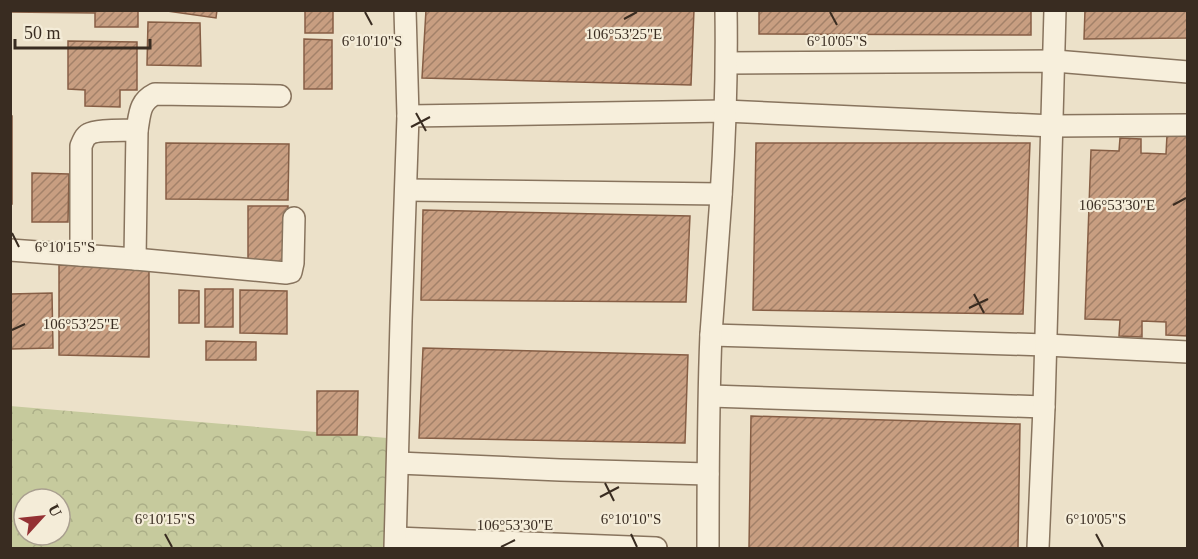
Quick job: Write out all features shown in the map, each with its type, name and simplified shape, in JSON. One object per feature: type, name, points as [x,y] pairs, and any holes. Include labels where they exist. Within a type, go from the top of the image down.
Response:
[{"type":"lane","points":[[405,10],[408,116],[396,543],[656,549]]},
{"type":"lane","points":[[708,549],[711,335],[725,111],[726,10]]},
{"type":"lane","points":[[1038,549],[1055,10]]},
{"type":"lane","points":[[727,63],[1054,61],[1188,72]]},
{"type":"lane","points":[[135,259],[137,130],[142,104],[155,94],[280,96]]},
{"type":"lane","points":[[408,116],[725,111],[1053,126],[1188,125]]},
{"type":"lane","points":[[81,255],[81,146],[83,139],[96,132],[137,130]]},
{"type":"lane","points":[[406,190],[721,195]]},
{"type":"lane","points":[[10,250],[286,273],[291,272],[293,263],[294,218]]},
{"type":"lane","points":[[711,335],[1046,345],[1188,352]]},
{"type":"lane","points":[[710,396],[1044,407]]},
{"type":"lane","points":[[398,463],[708,474]]},
{"type":"green space","points":[[10,406],[399,439],[395,548],[11,548]]},
{"type":"building","points":[[10,10],[138,10],[138,27],[95,27],[95,13],[10,12]]},
{"type":"building","points":[[160,10],[217,10],[216,18]]},
{"type":"building","points":[[305,10],[333,10],[333,33],[305,33]]},
{"type":"building","points":[[426,10],[694,10],[691,85],[422,78]]},
{"type":"building","points":[[759,10],[1031,10],[1031,35],[759,34]]},
{"type":"building","points":[[1085,10],[1188,10],[1188,38],[1084,39]]},
{"type":"building","points":[[148,22],[200,23],[201,66],[147,65]]},
{"type":"building","points":[[304,39],[332,40],[332,89],[304,89]]},
{"type":"building","points":[[68,41],[137,42],[137,90],[120,90],[120,107],[85,106],[85,90],[68,89]]},
{"type":"building","points":[[10,116],[12,116],[12,204],[10,204]]},
{"type":"building","points":[[1167,135],[1188,135],[1188,336],[1166,335],[1166,322],[1142,321],[1142,337],[1119,336],[1120,320],[1085,319],[1091,150],[1119,151],[1120,138],[1141,139],[1141,153],[1166,154]]},
{"type":"building","points":[[166,143],[289,144],[288,200],[166,199]]},
{"type":"building","points":[[756,143],[1030,143],[1023,314],[753,310]]},
{"type":"building","points":[[32,173],[69,174],[68,222],[32,222]]},
{"type":"building","points":[[248,206],[288,206],[288,264],[248,264]]},
{"type":"building","points":[[423,210],[690,216],[686,302],[421,300]]},
{"type":"building","points":[[59,265],[149,267],[149,357],[59,355]]},
{"type":"building","points":[[205,289],[233,289],[233,327],[205,327]]},
{"type":"building","points":[[179,290],[199,291],[199,323],[179,323]]},
{"type":"building","points":[[240,290],[287,291],[287,334],[240,333]]},
{"type":"building","points":[[52,293],[53,348],[10,349],[10,294]]},
{"type":"building","points":[[206,341],[256,342],[256,360],[206,360]]},
{"type":"building","points":[[423,348],[688,355],[685,443],[419,438]]},
{"type":"building","points":[[317,391],[358,391],[357,435],[317,435]]},
{"type":"building","points":[[751,416],[1020,424],[1018,548],[749,548]]}]
